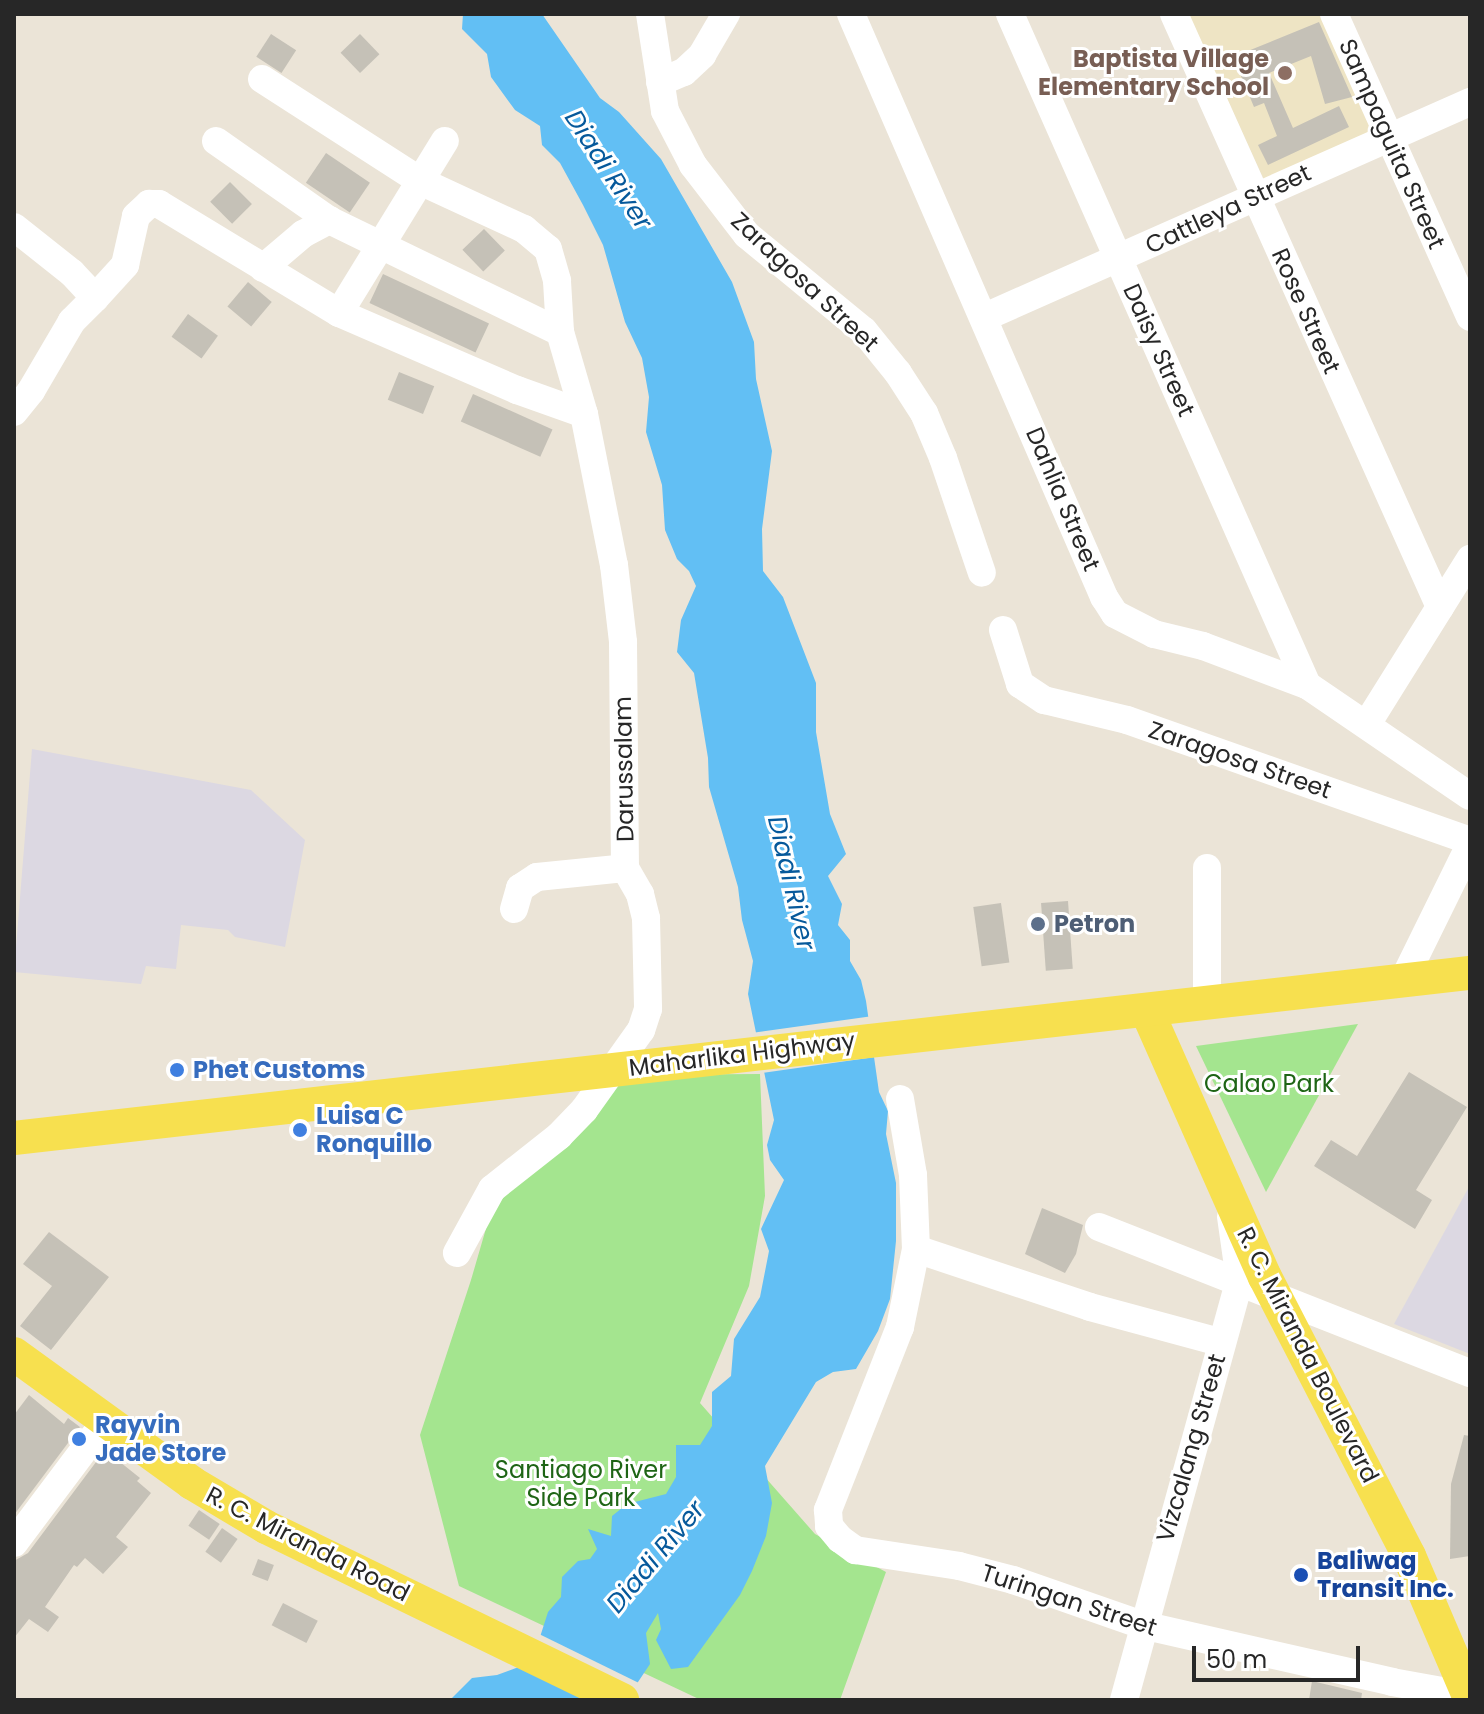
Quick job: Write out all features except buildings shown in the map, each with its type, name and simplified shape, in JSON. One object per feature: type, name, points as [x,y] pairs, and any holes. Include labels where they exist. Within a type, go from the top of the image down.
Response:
[{"type":"main road","name":"Maharlika Highway","points":[[14,1138],[1470,973]]},
{"type":"main road","name":"R. C. Miranda Boulevard","points":[[1147,1011],[1275,1294],[1409,1556],[1470,1696]]},
{"type":"main road","name":"R. C. Miranda Road","points":[[14,1354],[104,1423],[192,1483],[266,1527],[622,1700]]},
{"type":"street","name":"Zaragosa Street","points":[[650,14],[665,111],[677,135],[717,200],[756,243],[864,331],[907,387],[924,413],[943,458],[982,573]]},
{"type":"street","points":[[660,82],[684,72],[702,55],[726,14]]},
{"type":"street","name":"Dahlia Street","points":[[851,14],[1104,597],[1115,614],[1143,630],[1203,646],[1307,685],[1470,796]]},
{"type":"street","name":"Daisy Street","points":[[1010,14],[1307,685]]},
{"type":"street","name":"Rose Street","points":[[1174,14],[1253,197],[1440,607]]},
{"type":"street","name":"Sampaguita Street","points":[[1334,14],[1470,317]]},
{"type":"street","points":[[262,79],[420,181]]},
{"type":"street","name":"Cattleya Street","points":[[985,317],[1470,102]]},
{"type":"street","points":[[216,141],[329,220],[560,332]]},
{"type":"street","points":[[339,313],[445,141]]},
{"type":"street","name":"Darussalam","points":[[420,181],[524,229],[548,249],[554,261],[560,332],[584,414],[622,630],[625,868],[640,894],[647,930],[648,1009],[641,1030],[584,1110],[559,1136],[492,1189],[457,1253]]},
{"type":"street","points":[[14,412],[31,391],[72,321],[125,265],[136,216],[149,204],[170,208],[339,313],[517,390],[584,414]]},
{"type":"street","points":[[263,268],[303,234],[329,220]]},
{"type":"street","points":[[14,227],[72,273],[95,298]]},
{"type":"street","points":[[1367,724],[1470,559]]},
{"type":"street","name":"Zaragosa Street","points":[[1003,630],[1020,684],[1044,700],[1127,720],[1470,843]]},
{"type":"street","points":[[1403,981],[1470,843]]},
{"type":"street","points":[[514,909],[520,888],[537,877],[625,868]]},
{"type":"street","points":[[1207,868],[1207,1004]]},
{"type":"street","points":[[900,1099],[913,1175],[916,1249],[1090,1307],[1220,1342]]},
{"type":"street","name":"Vizcalang Street","points":[[1124,1700],[1220,1342],[1240,1280],[1229,1195]]},
{"type":"street","points":[[1099,1227],[1470,1373]]},
{"type":"street","name":"Turingan Street","points":[[916,1249],[900,1327],[828,1510],[829,1526],[840,1539],[855,1550],[986,1573],[1142,1625],[1390,1691],[1470,1696]]},
{"type":"street","points":[[14,1543],[104,1423]]},
{"type":"shaded area","name":"Baptista Village Elementary School","points":[[1188,14],[1328,14],[1380,133],[1266,184]]},
{"type":"shaded area","points":[[32,749],[251,790],[305,840],[285,947],[235,937],[228,930],[181,925],[176,969],[146,966],[141,984],[14,972]]},
{"type":"shaded area","points":[[1470,1185],[1470,1354],[1394,1324]]},
{"type":"green space","name":"Calao Park","points":[[1358,1024],[1266,1192],[1196,1046]]},
{"type":"green space","name":"Santiago River Side Park","points":[[760,1074],[765,1196],[749,1286],[700,1403],[815,1534],[886,1572],[840,1700],[701,1700],[459,1586],[420,1435],[501,1177],[606,1075]]},
{"type":"water","name":"Diadi River","points":[[463,14],[542,14],[600,98],[619,112],[661,159],[732,282],[754,342],[756,379],[772,451],[762,529],[763,571],[783,597],[816,683],[816,732],[830,814],[846,854],[828,876],[842,904],[838,925],[850,940],[850,961],[861,980],[866,1001],[879,1092],[888,1111],[886,1134],[896,1183],[896,1241],[890,1299],[878,1331],[856,1369],[833,1372],[816,1382],[765,1466],[772,1503],[766,1536],[740,1595],[688,1667],[671,1669],[656,1640],[661,1629],[658,1613],[646,1633],[650,1664],[626,1700],[450,1700],[472,1678],[497,1675],[532,1662],[548,1612],[561,1597],[562,1577],[578,1561],[590,1559],[597,1549],[588,1529],[611,1536],[612,1516],[627,1504],[666,1494],[676,1477],[676,1445],[700,1445],[712,1426],[712,1392],[731,1376],[734,1339],[760,1297],[769,1251],[761,1229],[784,1180],[770,1160],[767,1145],[774,1120],[748,994],[753,961],[742,920],[738,887],[709,787],[708,758],[694,673],[677,652],[681,620],[696,586],[689,571],[677,559],[665,530],[662,485],[646,432],[649,397],[642,358],[625,322],[603,245],[583,205],[560,163],[542,145],[540,126],[515,110],[491,77],[487,54],[462,29]]},
{"type":"pier","points":[[873,1016],[879,1057],[759,1073],[753,1033]]},
{"type":"pier","points":[[537,1633],[641,1684],[630,1700],[529,1658]]},
{"type":"place","name":"Baptista Village Elementary School","points":[[1285,73]]},
{"type":"place","name":"Petron","points":[[1038,924]]},
{"type":"place","name":"Phet Customs","points":[[177,1070]]},
{"type":"place","name":"Luisa C Ronquillo","points":[[300,1130]]},
{"type":"place","name":"Rayvin Jade Store","points":[[79,1439]]},
{"type":"place","name":"Baliwag Transit Inc.","points":[[1301,1575]]}]
